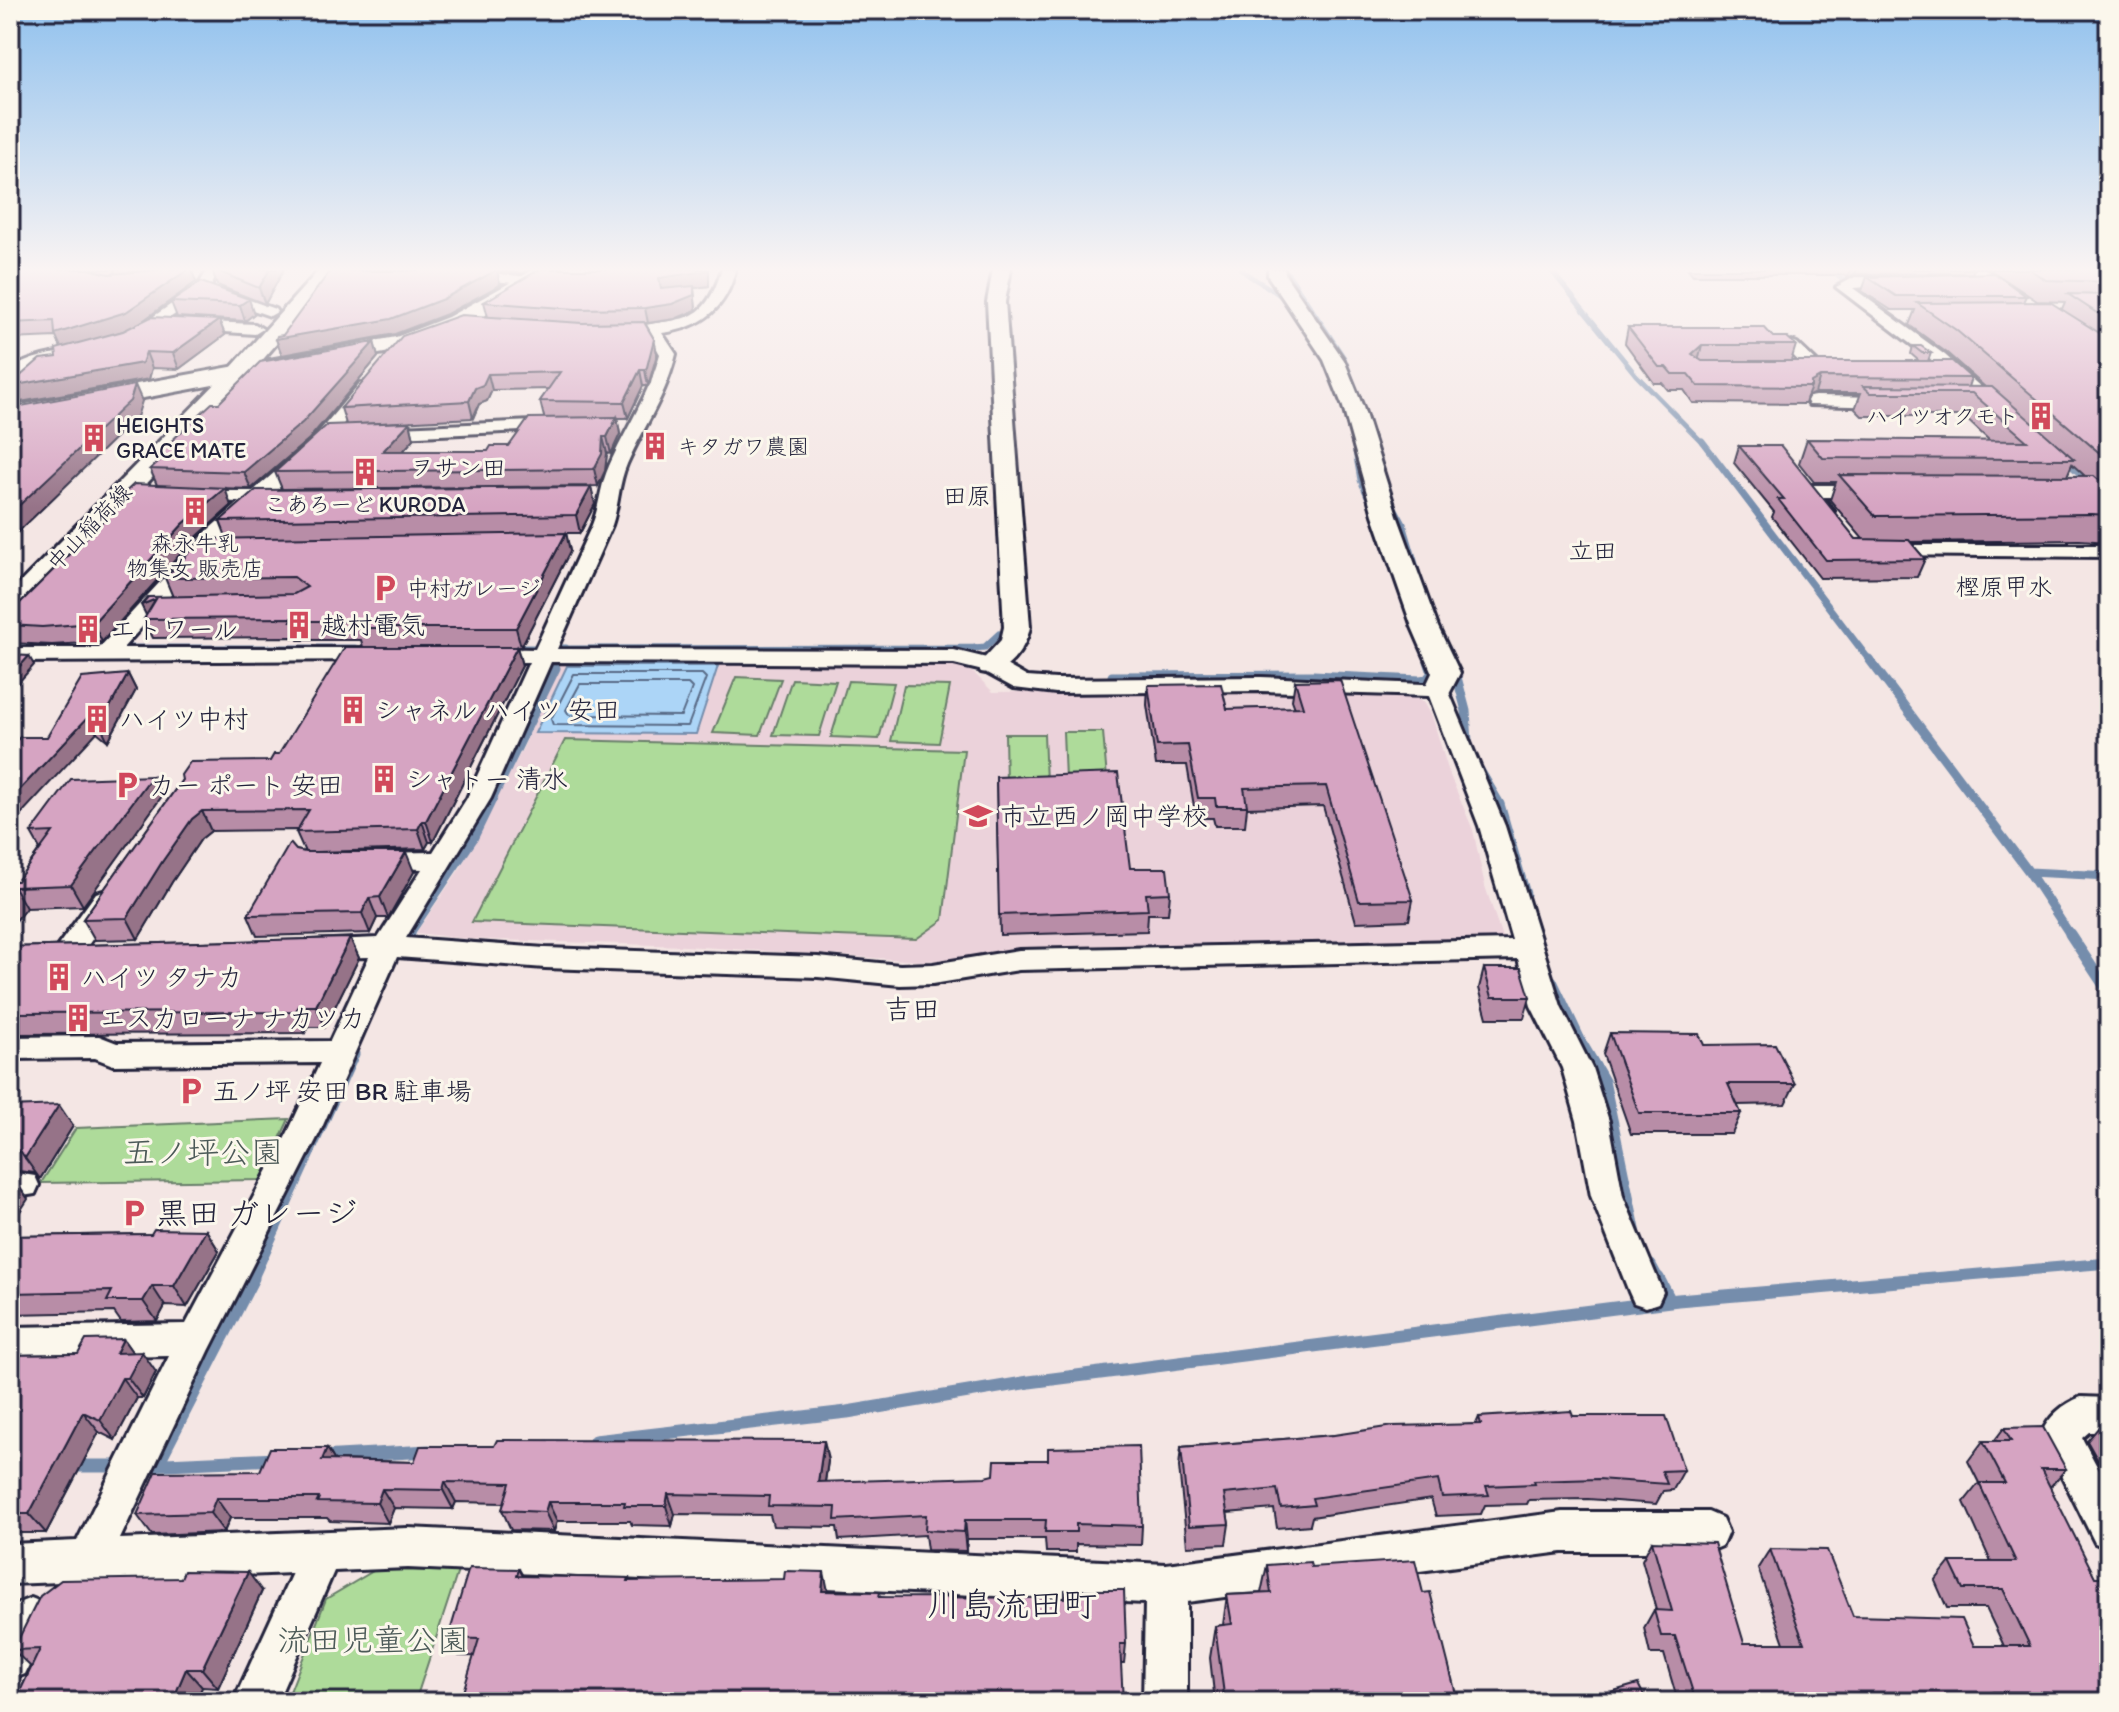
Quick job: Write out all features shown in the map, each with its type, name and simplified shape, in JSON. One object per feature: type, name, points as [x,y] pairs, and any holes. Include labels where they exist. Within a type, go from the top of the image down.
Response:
[{"type":"main road","name":"中山稲荷線","points":[[10,579],[237,349]]},
{"type":"main road","name":"中山稲荷線","points":[[10,610],[260,349]]},
{"type":"main road","points":[[10,415],[371,349]]},
{"type":"street","points":[[113,646],[200,548],[317,445],[397,349]]},
{"type":"street","points":[[10,1659],[41,1598],[88,1562],[196,1340],[304,1132],[340,1052],[398,946],[440,860],[479,798],[545,649],[585,542],[608,509],[600,496],[624,450],[630,426],[660,385],[668,354],[665,349]]},
{"type":"street","points":[[991,666],[1014,642],[1017,627],[999,349]]},
{"type":"street","points":[[1326,349],[1353,407],[1385,515],[1425,627],[1446,673],[1438,690],[1492,826],[1526,949],[1546,1006],[1577,1068],[1593,1121],[1607,1196],[1646,1292]]},
{"type":"street","points":[[1786,369],[1822,369],[1796,349]]},
{"type":"street","points":[[1924,349],[2010,422]]},
{"type":"street","points":[[10,382],[18,371],[27,366],[90,351]]},
{"type":"street","points":[[1921,369],[1951,369]]},
{"type":"street","points":[[1814,402],[1909,402]]},
{"type":"street","points":[[1956,402],[1988,402]]},
{"type":"street","points":[[325,434],[571,426]]},
{"type":"street","points":[[1794,473],[1839,527]]},
{"type":"street","points":[[1808,491],[1886,491]]},
{"type":"street","points":[[124,492],[153,493]]},
{"type":"street","points":[[182,494],[300,498]]},
{"type":"street","points":[[200,548],[232,547]]},
{"type":"street","points":[[1859,551],[2109,551]]},
{"type":"street","points":[[147,607],[178,607]]},
{"type":"street","points":[[10,655],[113,646],[389,655]]},
{"type":"street","points":[[466,655],[545,649],[954,657],[991,666],[1022,683],[1056,686],[1261,684],[1438,690]]},
{"type":"street","points":[[345,861],[440,860]]},
{"type":"street","points":[[67,954],[122,876]]},
{"type":"street","points":[[293,949],[398,946],[545,958],[818,967],[900,975],[933,974],[1019,960],[1526,949]]},
{"type":"street","points":[[38,955],[97,954]]},
{"type":"street","points":[[10,1048],[99,1047],[113,1054],[340,1052]]},
{"type":"street","points":[[10,1343],[196,1340]]},
{"type":"street","points":[[2109,1415],[2081,1414],[2060,1434],[2109,1529]]},
{"type":"street","points":[[10,1564],[408,1548],[1166,1584],[1562,1532],[1708,1532]]},
{"type":"street","points":[[255,1702],[322,1552]]},
{"type":"street","points":[[1165,1702],[1166,1584]]},
{"type":"shaded area","name":"市立西ノ岡中学校","points":[[705,662],[960,666],[975,674],[993,692],[1187,690],[1410,696],[1424,702],[1432,716],[1449,773],[1473,830],[1485,886],[1505,946],[1310,947],[921,961],[685,946],[468,939],[416,933],[461,867],[523,748],[560,664]]},
{"type":"green space","points":[[736,677],[781,679],[760,735],[713,733]]},
{"type":"green space","points":[[792,679],[836,681],[819,736],[773,735]]},
{"type":"green space","points":[[848,681],[894,683],[879,739],[831,737]]},
{"type":"green space","points":[[904,685],[950,686],[939,743],[891,741]]},
{"type":"green space","points":[[1063,732],[1103,732],[1107,779],[1065,779]]},
{"type":"green space","points":[[1005,734],[1044,734],[1046,782],[1006,783]]},
{"type":"green space","points":[[565,740],[964,750],[943,920],[916,939],[472,922]]},
{"type":"green space","name":"五ノ坪公園","points":[[289,1119],[261,1180],[41,1183],[76,1128]]},
{"type":"green space","name":"流田児童公園","points":[[375,1570],[458,1571],[415,1702],[286,1702],[326,1599]]},
{"type":"water","points":[[567,666],[718,666],[696,734],[535,733]]},
{"type":"building","points":[[56,349],[179,349],[173,353],[146,352],[142,363],[10,386],[40,359],[57,357]]},
{"type":"building","points":[[335,349],[368,349],[303,422],[244,472],[150,469],[165,456],[156,456],[212,403],[219,403],[260,362]]},
{"type":"building","points":[[391,349],[652,349],[647,367],[640,370],[624,402],[540,401],[560,372],[488,374],[483,385],[475,388],[469,401],[341,408]]},
{"type":"building","points":[[1645,349],[1698,349],[1692,354],[1702,361],[1952,361],[1971,378],[1820,377],[1811,382],[1811,387],[1698,386],[1688,374],[1672,374],[1666,367],[1659,367]]},
{"type":"building","points":[[1978,349],[2109,349],[2109,461]]},
{"type":"building","points":[[135,385],[130,401],[10,514],[10,408]]},
{"type":"building","points":[[1863,386],[1992,387],[2074,459],[1823,458],[1807,439],[2027,441],[1972,393],[1871,393]]},
{"type":"building","points":[[617,417],[607,437],[603,437],[602,454],[594,469],[275,472],[327,425],[410,422],[383,451],[488,451],[491,446],[509,446],[529,418]]},
{"type":"building","points":[[1739,446],[1781,446],[1856,539],[1909,540],[1925,559],[1826,560],[1778,499],[1784,499]]},
{"type":"building","points":[[1839,475],[2094,476],[2109,489],[2109,515],[1875,516]]},
{"type":"building","points":[[134,484],[225,488],[183,524],[93,623],[42,627],[10,625],[10,613],[126,498],[119,498]]},
{"type":"building","points":[[591,487],[576,515],[220,521],[256,490]]},
{"type":"building","points":[[566,533],[516,628],[356,628],[361,621],[291,621],[293,618],[144,619],[156,599],[141,605],[148,597],[294,594],[307,587],[294,577],[165,578],[202,539]]},
{"type":"building","points":[[345,647],[517,647],[426,821],[422,821],[418,829],[296,832],[309,810],[202,811],[192,819],[127,918],[83,919],[182,780],[181,775],[190,762],[270,761],[274,754],[279,754]]},
{"type":"building","points":[[10,655],[29,656],[10,677]]},
{"type":"building","points":[[128,674],[100,725],[89,716],[10,800],[10,747],[20,737],[47,737],[82,678]]},
{"type":"building","points":[[1340,680],[1413,900],[1359,901],[1326,786],[1244,788],[1247,806],[1216,806],[1215,798],[1198,798],[1188,745],[1157,746],[1148,685],[1221,684],[1227,709],[1303,707],[1295,681]]},
{"type":"building","points":[[1118,773],[1130,868],[1167,868],[1170,893],[1146,894],[1148,910],[999,915],[996,777]]},
{"type":"building","points":[[152,776],[71,885],[14,887],[10,892],[10,881],[17,881],[53,832],[31,833],[71,779]]},
{"type":"building","points":[[290,843],[296,850],[305,852],[406,852],[380,897],[369,898],[362,913],[248,915]]},
{"type":"building","points":[[350,938],[316,1006],[299,1006],[295,1012],[10,1013],[10,947]]},
{"type":"building","points":[[1484,968],[1521,968],[1530,997],[1492,997]]},
{"type":"building","points":[[1610,1033],[1699,1034],[1704,1045],[1775,1044],[1795,1084],[1728,1084],[1741,1113],[1639,1113]]},
{"type":"building","points":[[59,1105],[25,1158],[21,1152],[10,1151],[10,1107]]},
{"type":"building","points":[[154,1229],[206,1230],[174,1286],[152,1286],[143,1301],[107,1301],[112,1291],[10,1293],[10,1236],[151,1234]]},
{"type":"building","points":[[123,1339],[116,1353],[142,1352],[128,1378],[122,1378],[100,1420],[83,1412],[29,1514],[10,1514],[10,1355],[78,1354],[86,1340]]},
{"type":"building","points":[[1571,1411],[1573,1416],[1666,1416],[1684,1470],[1662,1471],[1667,1484],[1598,1479],[1534,1481],[1535,1484],[1486,1486],[1489,1495],[1442,1497],[1438,1480],[1312,1498],[1314,1505],[1281,1508],[1277,1489],[1224,1494],[1229,1524],[1189,1526],[1181,1447],[1334,1435],[1393,1426],[1481,1424],[1479,1417]]},
{"type":"building","points":[[2043,1427],[2066,1469],[2041,1469],[2095,1577],[2109,1577],[2109,1702],[2053,1702],[2048,1692],[1993,1692],[1997,1702],[1696,1702],[1675,1636],[1661,1636],[1654,1610],[1672,1611],[1652,1541],[1714,1543],[1744,1643],[1804,1643],[1770,1549],[1827,1550],[1853,1616],[1962,1619],[1974,1646],[2030,1646],[2003,1589],[1963,1589],[1950,1562],[2016,1562],[1979,1483],[2005,1483],[1983,1441],[2011,1441],[2004,1428]]},
{"type":"building","points":[[497,1440],[824,1441],[818,1482],[986,1477],[994,1475],[995,1460],[1048,1460],[1048,1448],[1139,1446],[1142,1526],[1076,1524],[1076,1532],[1045,1532],[1046,1520],[965,1520],[964,1532],[925,1530],[926,1515],[835,1520],[836,1507],[768,1506],[769,1496],[668,1494],[666,1506],[624,1506],[625,1502],[548,1502],[545,1512],[502,1510],[510,1483],[445,1482],[443,1490],[382,1489],[377,1503],[317,1502],[319,1498],[216,1498],[210,1513],[137,1515],[156,1472],[260,1471],[270,1448],[327,1448],[322,1460],[414,1462],[420,1446],[494,1446]]},
{"type":"building","points":[[1415,1560],[1423,1593],[1430,1592],[1458,1702],[1225,1702],[1215,1626],[1232,1624],[1227,1595],[1271,1593],[1267,1565],[1310,1562],[1311,1567]]},
{"type":"building","points":[[469,1568],[519,1569],[517,1576],[629,1578],[628,1581],[784,1579],[785,1571],[824,1572],[822,1591],[880,1592],[879,1597],[1065,1598],[1065,1590],[1124,1590],[1126,1644],[1120,1644],[1123,1702],[460,1702],[479,1639],[448,1638]]},
{"type":"building","points":[[184,1571],[248,1572],[202,1669],[186,1669],[172,1702],[15,1702],[40,1649],[13,1650],[40,1596],[61,1580],[181,1578]]},
{"type":"building","points":[[1638,1684],[1647,1702],[1576,1702]]},
{"type":"waterway","points":[[1338,349],[1357,393]]},
{"type":"waterway","points":[[1615,349],[1703,443]]},
{"type":"waterway","points":[[1936,349],[1991,393]]},
{"type":"waterway","points":[[1702,441],[1870,661]]},
{"type":"waterway","points":[[1355,446],[1361,480],[1372,505]]},
{"type":"waterway","points":[[2064,459],[2092,484]]},
{"type":"waterway","points":[[1391,502],[1403,524],[1417,571]]},
{"type":"waterway","points":[[565,649],[974,648],[985,647],[999,634]]},
{"type":"waterway","points":[[10,648],[355,648]]},
{"type":"waterway","points":[[505,648],[566,648]]},
{"type":"waterway","points":[[1869,659],[2029,872]]},
{"type":"waterway","points":[[1112,676],[1313,675],[1420,680],[1427,679],[1432,673],[1428,661]]},
{"type":"waterway","points":[[1454,666],[1466,711],[1468,742]]},
{"type":"waterway","points":[[408,936],[473,839],[556,668]]},
{"type":"waterway","points":[[1480,770],[1500,804],[1526,894]]},
{"type":"waterway","points":[[2029,872],[2109,876]]},
{"type":"waterway","points":[[2029,872],[2071,936]]},
{"type":"waterway","points":[[400,948],[410,934]]},
{"type":"waterway","points":[[2070,934],[2109,993]]},
{"type":"waterway","points":[[1552,981],[1581,1042],[1604,1081],[1636,1234]]},
{"type":"waterway","points":[[252,1280],[354,1054]]},
{"type":"waterway","points":[[1910,1280],[2109,1263]]},
{"type":"waterway","points":[[1651,1265],[1659,1280]]},
{"type":"waterway","points":[[1658,1278],[1670,1301]]},
{"type":"waterway","points":[[595,1441],[847,1412],[1029,1382],[1678,1300],[1933,1278]]},
{"type":"waterway","points":[[157,1464],[252,1280]]},
{"type":"waterway","points":[[320,1457],[429,1451]]},
{"type":"waterway","points":[[157,1464],[277,1459]]},
{"type":"waterway","points":[[144,1465],[157,1464]]},
{"type":"waterway","points":[[72,1466],[125,1466]]},
{"type":"place","name":"ハイツオクモト","points":[[2041,416]]},
{"type":"place","name":"HEIGHTS GRACE MATE","points":[[94,438]]},
{"type":"place","name":"キタガワ農園","points":[[655,446]]},
{"type":"place","name":"こあろーど KURODA","points":[[365,472]]},
{"type":"place","name":"森永牛乳 物集女 販売店","points":[[195,511]]},
{"type":"place","name":"中村ガレージ","points":[[385,588]]},
{"type":"place","name":"越村電気","points":[[299,625]]},
{"type":"place","name":"エトワール","points":[[88,629]]},
{"type":"place","name":"シャネル ハイツ 安田","points":[[353,710]]},
{"type":"place","name":"ハイツ中村","points":[[97,719]]},
{"type":"place","name":"シャトー 清水","points":[[384,779]]},
{"type":"place","name":"カー ポート 安田","points":[[127,785]]},
{"type":"place","name":"市立西ノ岡中学校","points":[[978,816]]},
{"type":"place","name":"ハイツ タナカ","points":[[59,977]]},
{"type":"place","name":"エスカローナ ナカツカ","points":[[78,1018]]},
{"type":"place","name":"五ノ坪 安田 BR 駐車場","points":[[191,1091]]},
{"type":"place","name":"黒田 ガレージ","points":[[134,1213]]},
{"type":"district","name":"ヲサン田","points":[[458,468]]},
{"type":"district","name":"田原","points":[[967,496]]},
{"type":"district","name":"立田","points":[[1593,551]]},
{"type":"district","name":"樫原甲水","points":[[2004,587]]},
{"type":"district","name":"吉田","points":[[912,1009]]},
{"type":"district","name":"川島流田町","points":[[1012,1604]]}]
